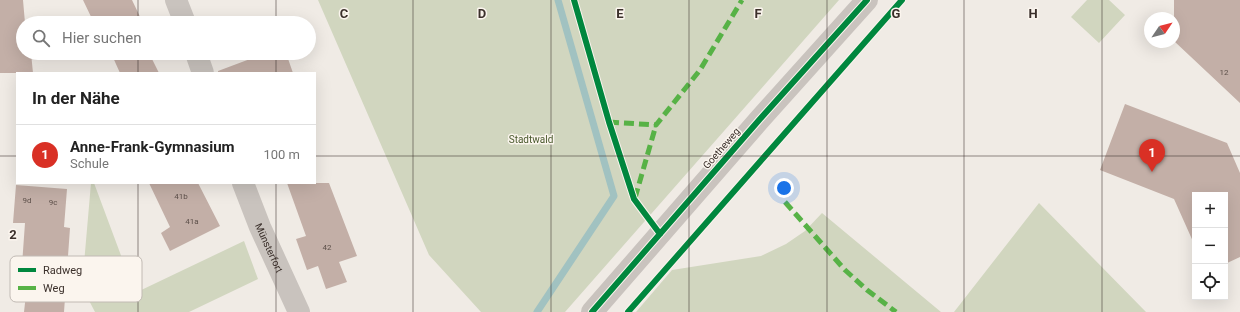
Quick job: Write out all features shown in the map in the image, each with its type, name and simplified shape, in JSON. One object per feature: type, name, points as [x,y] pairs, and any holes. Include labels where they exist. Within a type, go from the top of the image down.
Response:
[{"type":"street","points":[[176,0],[182,16]]},
{"type":"street","name":"Goetheweg","points":[[592,312],[760,119],[867,0]]},
{"type":"street","points":[[198,60],[203,72]]},
{"type":"street","name":"Münsterfort","points":[[244,184],[260,227],[299,312]]},
{"type":"green space","name":"Stadtwald","points":[[318,0],[839,0],[565,312],[481,312],[429,255]]},
{"type":"green space","points":[[1087,0],[1109,0],[1125,15],[1099,43],[1071,17]]},
{"type":"green space","points":[[91,184],[94,184],[121,256],[85,256]]},
{"type":"green space","points":[[1039,203],[1146,312],[954,312]]},
{"type":"green space","points":[[822,213],[941,312],[636,312],[672,270],[761,256],[786,244],[805,231]]},
{"type":"green space","points":[[244,241],[258,279],[189,312],[95,312],[90,302],[142,302],[142,290]]},
{"type":"building","points":[[0,0],[23,0],[24,16],[16,16],[16,60],[32,60],[33,72],[0,73]]},
{"type":"building","points":[[83,0],[132,0],[140,16],[91,16]]},
{"type":"building","points":[[1174,0],[1240,0],[1240,103],[1180,47],[1180,12],[1174,12]]},
{"type":"building","points":[[114,60],[152,60],[158,72],[120,72]]},
{"type":"building","points":[[247,60],[288,60],[293,72],[218,72]]},
{"type":"building","points":[[1125,104],[1227,143],[1240,173],[1240,257],[1228,263],[1228,192],[1192,192],[1192,239],[1174,199],[1100,170]]},
{"type":"building","points":[[329,183],[357,256],[339,262],[347,282],[326,289],[318,266],[307,270],[296,239],[306,236],[287,184]]},
{"type":"building","points":[[149,184],[199,184],[220,226],[170,251],[161,233],[170,227]]},
{"type":"building","points":[[16,185],[67,189],[64,227],[70,228],[68,256],[23,256],[25,223],[13,223]]},
{"type":"building","points":[[25,302],[65,302],[64,312],[24,312]]},
{"type":"waterway","points":[[537,312],[614,196],[558,0]]},
{"type":"marked path","points":[[609,122],[656,125],[700,70],[742,0]]},
{"type":"marked path","points":[[635,198],[656,125]]},
{"type":"marked path","points":[[785,202],[845,270],[867,290],[896,312]]},
{"type":"cycle path","points":[[574,0],[609,122],[634,199],[660,234]]},
{"type":"cycle path","points":[[592,312],[760,119],[867,0]]},
{"type":"cycle path","points":[[628,312],[902,0]]},
{"type":"place","name":"Anne-Frank-Gymnasium","points":[[1152,172]]}]
